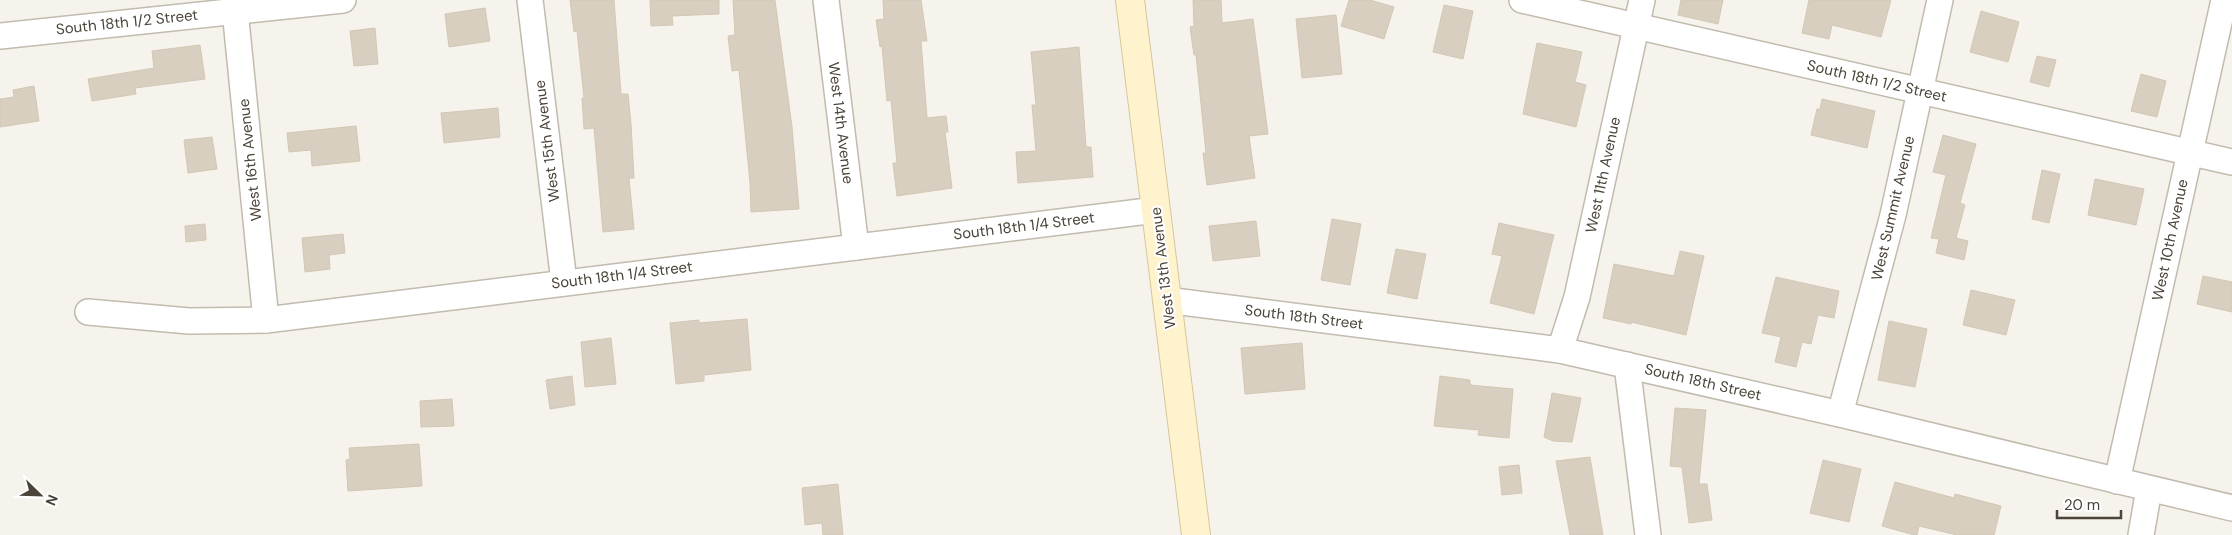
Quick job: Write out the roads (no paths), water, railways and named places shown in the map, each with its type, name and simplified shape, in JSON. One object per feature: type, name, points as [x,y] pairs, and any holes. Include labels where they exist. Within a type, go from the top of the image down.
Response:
[{"type":"street","name":"South 18th 1/2 Street","points":[[0,36],[235,6],[343,0]]},
{"type":"street","name":"West 15th Avenue","points":[[530,0],[564,282]]},
{"type":"street","name":"West 14th Avenue","points":[[826,0],[856,246]]},
{"type":"street","name":"West 13th Avenue","points":[[1130,0],[1196,535]]},
{"type":"street","name":"South 18th 1/2 Street","points":[[1522,0],[2232,162]]},
{"type":"street","name":"West 11th Avenue","points":[[1560,350],[1577,297],[1642,0]]},
{"type":"street","name":"West Summit Avenue","points":[[1840,414],[1893,215],[1940,0]]},
{"type":"street","name":"West 10th Avenue","points":[[2117,481],[2224,0]]},
{"type":"street","name":"West 16th Avenue","points":[[235,6],[266,320]]},
{"type":"street","name":"South 18th 1/4 Street","points":[[88,312],[189,321],[266,320],[1156,210]]},
{"type":"street","name":"South 18th Street","points":[[1166,300],[1560,350],[1840,414],[2232,508]]},
{"type":"street","points":[[1627,365],[1648,535]]},
{"type":"street","points":[[2141,535],[2149,489]]}]
